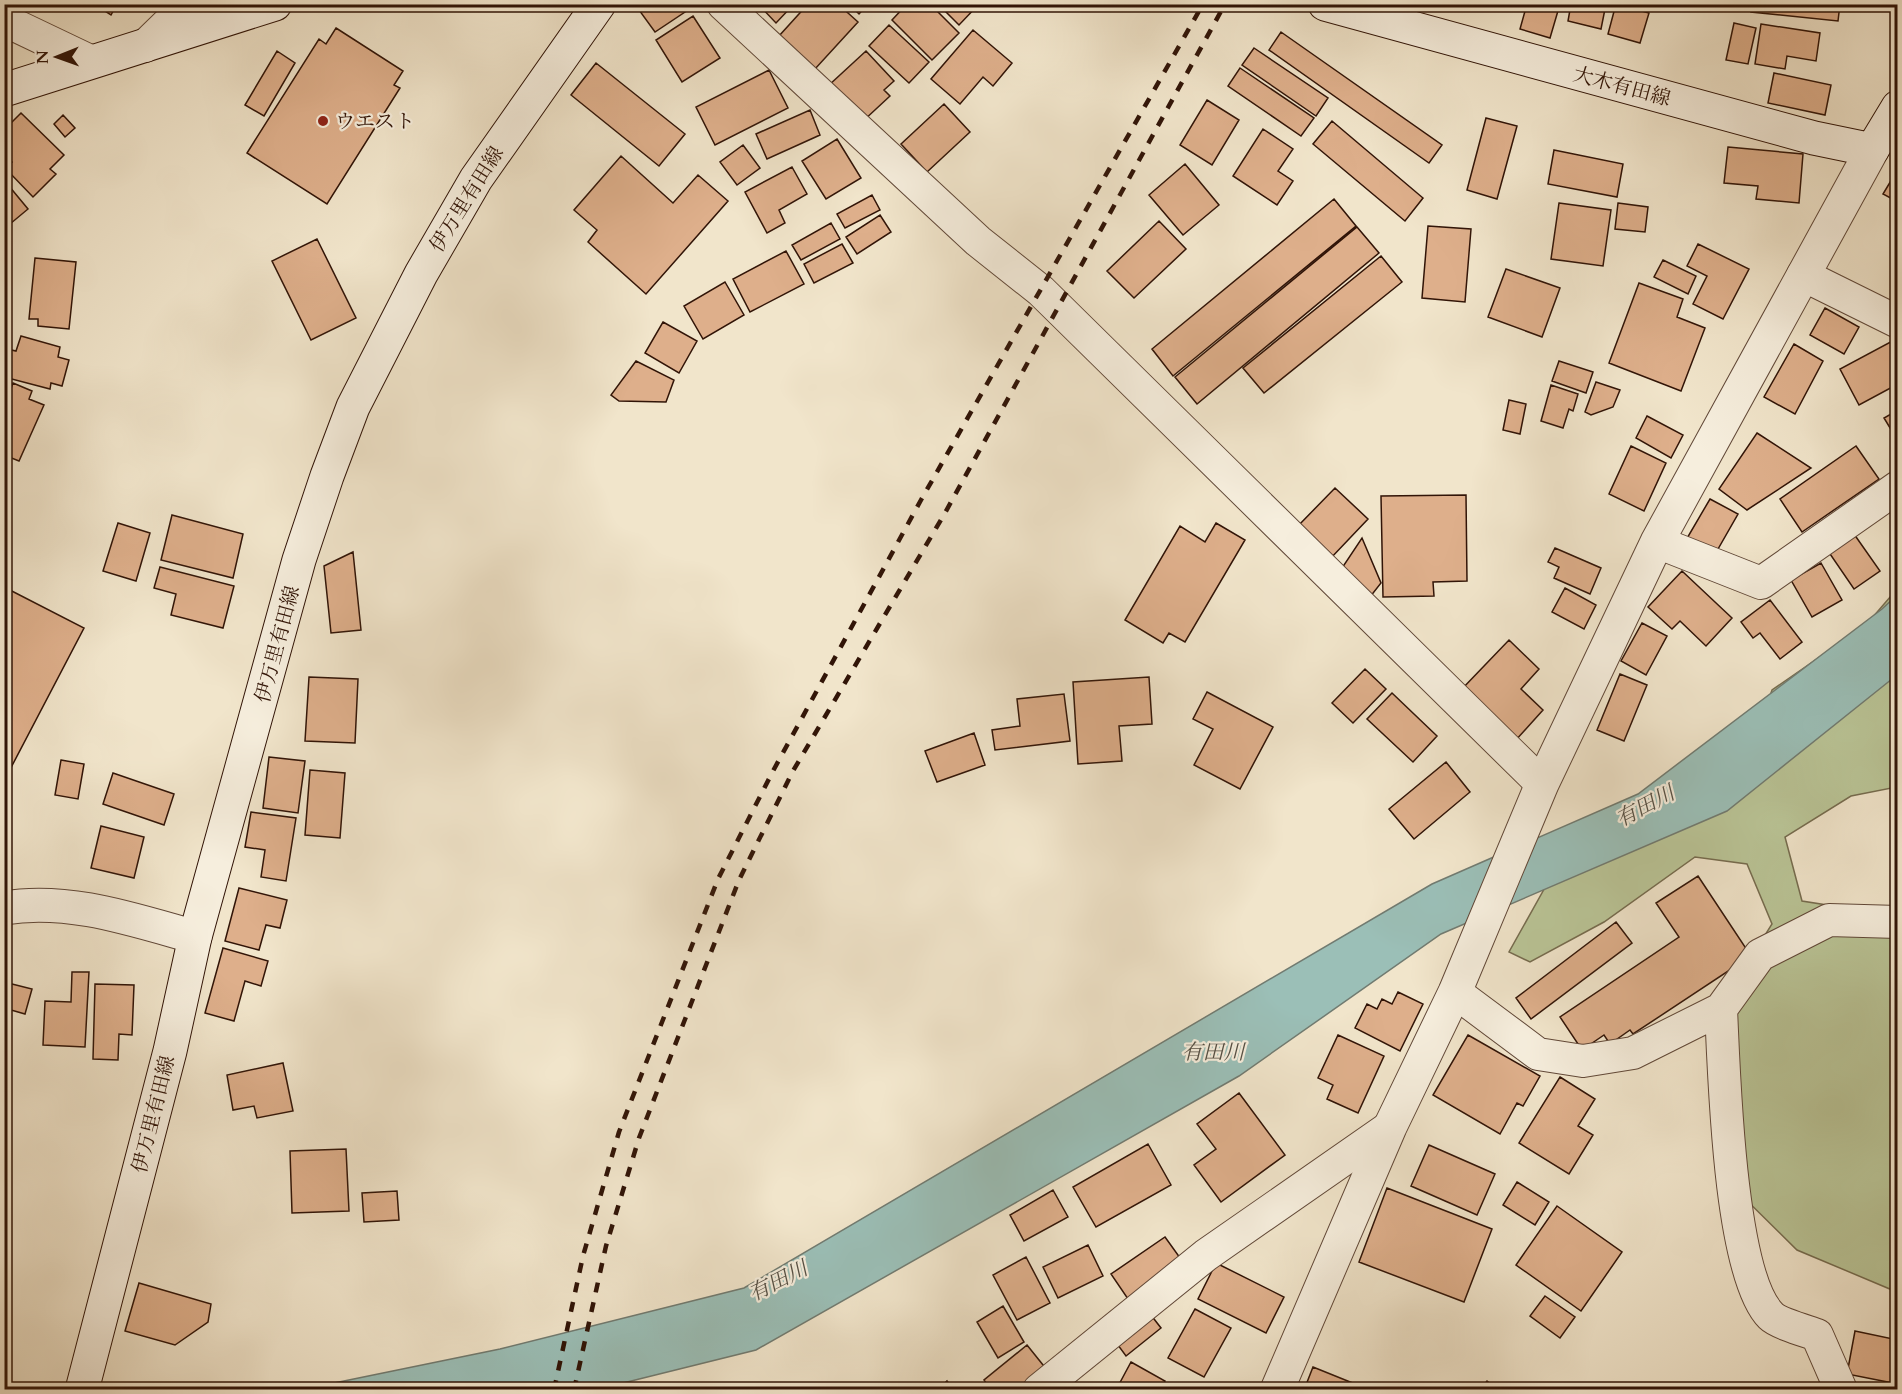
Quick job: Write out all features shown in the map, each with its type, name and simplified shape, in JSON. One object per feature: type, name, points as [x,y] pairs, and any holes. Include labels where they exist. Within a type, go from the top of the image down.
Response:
[{"type":"main road","points":[[4,90],[275,4]]},
{"type":"main road","name":"伊万里有田線","points":[[82,1389],[170,1051],[195,937],[300,560],[353,407],[421,274],[477,179],[599,4]]},
{"type":"main road","name":"大木有田線","points":[[1325,4],[1814,138],[1872,150]]},
{"type":"main road","points":[[1277,1389],[1390,1127],[1455,992],[1542,784],[1657,542],[1872,150],[1898,107]]},
{"type":"main road","points":[[4,908],[33,903],[110,913],[195,937]]},
{"type":"street","points":[[145,46],[188,4]]},
{"type":"street","points":[[723,4],[978,241],[1041,291],[1542,784]]},
{"type":"street","points":[[4,20],[92,62]]},
{"type":"street","points":[[1803,275],[1898,322]]},
{"type":"street","points":[[1657,542],[1761,583],[1898,487]]},
{"type":"street","points":[[1455,992],[1538,1054],[1583,1061],[1633,1053],[1721,1009],[1760,955],[1829,920],[1898,922]]},
{"type":"street","points":[[1721,1009],[1734,1201],[1753,1285],[1771,1316],[1817,1335],[1841,1389]]},
{"type":"street","points":[[1039,1389],[1206,1255],[1390,1127]]},
{"type":"green space","points":[[1897,589],[1897,787],[1851,796],[1785,837],[1802,901],[1897,916],[1897,1292],[1797,1250],[1726,1180],[1707,1028],[1772,924],[1747,864],[1695,857],[1604,922],[1530,962],[1509,952],[1547,884],[1750,758],[1772,690],[1866,625]]},
{"type":"water","name":"有田川","points":[[1897,595],[1897,675],[1727,811],[1441,934],[1239,1076],[756,1350],[599,1389],[300,1390],[500,1349],[744,1288],[1432,884],[1638,794],[1882,609]]},
{"type":"building","points":[[4,4],[22,4],[17,16],[4,10]]},
{"type":"building","points":[[94,4],[117,4],[111,15]]},
{"type":"building","points":[[647,4],[693,4],[694,6],[655,32],[639,10]]},
{"type":"building","points":[[758,4],[794,4],[776,23]]},
{"type":"building","points":[[808,4],[838,4],[858,22],[815,69],[779,36]]},
{"type":"building","points":[[849,4],[868,4],[859,14]]},
{"type":"building","points":[[907,4],[930,4],[959,33],[932,60],[892,20]]},
{"type":"building","points":[[952,4],[979,4],[959,25],[945,11]]},
{"type":"building","points":[[1527,4],[1560,4],[1550,38],[1520,29]]},
{"type":"building","points":[[1571,4],[1606,4],[1601,29],[1568,21]]},
{"type":"building","points":[[1616,4],[1649,13],[1640,43],[1608,34]]},
{"type":"building","points":[[1752,4],[1840,4],[1838,21],[1751,12]]},
{"type":"building","points":[[693,16],[720,58],[682,82],[656,40]]},
{"type":"building","points":[[1734,23],[1756,28],[1748,64],[1726,60]]},
{"type":"building","points":[[1761,24],[1820,33],[1816,61],[1787,56],[1785,69],[1755,64]]},
{"type":"building","points":[[889,25],[929,62],[909,83],[869,46]]},
{"type":"building","name":"ウエスト","points":[[336,28],[403,71],[394,85],[400,88],[327,204],[247,153],[319,39],[326,44]]},
{"type":"building","points":[[973,30],[1012,63],[993,86],[983,77],[960,104],[931,79]]},
{"type":"building","points":[[1281,32],[1442,145],[1429,163],[1269,50]]},
{"type":"building","points":[[1254,48],[1328,98],[1316,116],[1242,65]]},
{"type":"building","points":[[277,51],[295,63],[264,116],[245,105]]},
{"type":"building","points":[[866,51],[894,81],[884,90],[890,96],[862,122],[828,86]]},
{"type":"building","points":[[596,63],[685,134],[659,166],[571,95]]},
{"type":"building","points":[[1240,68],[1314,118],[1301,136],[1228,86]]},
{"type":"building","points":[[769,70],[788,108],[715,145],[696,107]]},
{"type":"building","points":[[1774,73],[1831,85],[1825,115],[1768,103]]},
{"type":"building","points":[[1207,100],[1239,120],[1212,165],[1180,145]]},
{"type":"building","points":[[944,104],[970,132],[927,172],[901,144]]},
{"type":"building","points":[[810,110],[820,135],[767,159],[756,134]]},
{"type":"building","points":[[21,113],[64,155],[50,169],[56,174],[33,197],[6,169],[12,162],[4,155],[4,126],[6,128]]},
{"type":"building","points":[[63,115],[75,128],[65,137],[54,124]]},
{"type":"building","points":[[1486,118],[1517,126],[1497,199],[1467,190]]},
{"type":"building","points":[[1332,121],[1423,198],[1405,221],[1313,144]]},
{"type":"building","points":[[1263,129],[1293,149],[1278,171],[1293,181],[1277,205],[1233,176]]},
{"type":"building","points":[[837,139],[861,178],[826,199],[802,161]]},
{"type":"building","points":[[743,145],[760,168],[737,185],[720,162]]},
{"type":"building","points":[[1728,147],[1803,154],[1799,203],[1756,199],[1758,186],[1724,183]]},
{"type":"building","points":[[1554,150],[1623,164],[1617,197],[1548,184]]},
{"type":"building","points":[[621,156],[673,203],[698,175],[728,201],[646,294],[588,242],[597,230],[574,210]]},
{"type":"building","points":[[1185,164],[1219,205],[1183,235],[1149,195]]},
{"type":"building","points":[[792,167],[807,194],[779,210],[785,223],[767,233],[745,192]]},
{"type":"building","points":[[1898,169],[1898,202],[1883,194]]},
{"type":"building","points":[[4,180],[28,209],[4,229]]},
{"type":"building","points":[[872,195],[880,210],[845,228],[837,214]]},
{"type":"building","points":[[1334,199],[1356,226],[1173,376],[1152,349]]},
{"type":"building","points":[[1559,203],[1611,210],[1603,266],[1551,259]]},
{"type":"building","points":[[1618,203],[1648,207],[1645,232],[1615,229]]},
{"type":"building","points":[[880,215],[891,232],[857,254],[846,237]]},
{"type":"building","points":[[1159,221],[1186,249],[1134,298],[1107,271]]},
{"type":"building","points":[[831,223],[840,239],[801,260],[792,245]]},
{"type":"building","points":[[1428,226],[1471,229],[1465,302],[1422,298]]},
{"type":"building","points":[[1357,227],[1379,253],[1197,404],[1175,377]]},
{"type":"building","points":[[317,239],[356,318],[311,340],[272,261]]},
{"type":"building","points":[[842,244],[853,263],[814,283],[804,264]]},
{"type":"building","points":[[1698,244],[1749,269],[1723,319],[1693,304],[1707,276],[1687,266]]},
{"type":"building","points":[[786,251],[804,284],[750,312],[733,279]]},
{"type":"building","points":[[1381,256],[1402,282],[1264,393],[1243,368]]},
{"type":"building","points":[[35,258],[76,262],[69,329],[38,326],[38,319],[29,319]]},
{"type":"building","points":[[1663,260],[1696,276],[1688,294],[1654,277]]},
{"type":"building","points":[[1506,269],[1560,288],[1542,337],[1488,317]]},
{"type":"building","points":[[725,282],[744,315],[703,339],[684,306]]},
{"type":"building","points":[[1639,283],[1683,299],[1677,317],[1705,328],[1681,391],[1609,363]]},
{"type":"building","points":[[1825,308],[1859,327],[1844,354],[1810,335]]},
{"type":"building","points":[[663,322],[697,341],[679,373],[645,353]]},
{"type":"building","points":[[21,336],[60,347],[58,357],[69,360],[62,386],[51,383],[50,389],[4,377],[7,349],[16,351]]},
{"type":"building","points":[[1898,338],[1898,384],[1859,405],[1840,369]]},
{"type":"building","points":[[1794,344],[1823,361],[1795,414],[1764,397]]},
{"type":"building","points":[[636,361],[674,380],[666,402],[619,401],[611,395]]},
{"type":"building","points":[[1559,361],[1593,372],[1586,393],[1552,381]]},
{"type":"building","points":[[1596,382],[1620,390],[1613,407],[1591,415],[1585,412]]},
{"type":"building","points":[[13,383],[32,391],[29,399],[44,405],[19,461],[4,455],[4,389],[10,391]]},
{"type":"building","points":[[1551,385],[1578,394],[1573,411],[1569,409],[1563,428],[1541,421]]},
{"type":"building","points":[[1509,400],[1526,404],[1520,434],[1503,430]]},
{"type":"building","points":[[1898,410],[1898,441],[1884,418]]},
{"type":"building","points":[[1647,416],[1683,435],[1671,458],[1636,438]]},
{"type":"building","points":[[1757,433],[1811,468],[1747,510],[1719,489]]},
{"type":"building","points":[[1631,446],[1666,463],[1644,511],[1609,494]]},
{"type":"building","points":[[1856,446],[1879,479],[1802,532],[1780,499]]},
{"type":"building","points":[[1335,488],[1368,519],[1330,559],[1297,527]]},
{"type":"building","points":[[1466,495],[1467,581],[1433,582],[1434,596],[1383,597],[1381,496]]},
{"type":"building","points":[[1710,499],[1738,514],[1714,556],[1686,540]]},
{"type":"building","points":[[172,515],[243,534],[233,578],[161,560]]},
{"type":"building","points":[[118,523],[150,533],[136,581],[103,571]]},
{"type":"building","points":[[1216,523],[1245,540],[1185,642],[1169,633],[1163,643],[1125,620],[1180,526],[1205,542]]},
{"type":"building","points":[[1854,534],[1880,571],[1854,589],[1828,551]]},
{"type":"building","points":[[1362,538],[1381,583],[1370,597],[1338,574]]},
{"type":"building","points":[[1555,548],[1601,568],[1590,594],[1554,578],[1559,567],[1548,562]]},
{"type":"building","points":[[353,552],[361,630],[331,633],[324,566]]},
{"type":"building","points":[[1821,563],[1842,600],[1812,617],[1791,580]]},
{"type":"building","points":[[160,567],[234,586],[223,628],[171,615],[176,594],[154,588]]},
{"type":"building","points":[[1682,571],[1732,618],[1706,646],[1680,621],[1672,629],[1648,607]]},
{"type":"building","points":[[4,587],[84,628],[4,781]]},
{"type":"building","points":[[1565,588],[1596,605],[1584,629],[1552,612]]},
{"type":"building","points":[[1770,600],[1802,642],[1780,659],[1760,633],[1753,638],[1741,622]]},
{"type":"building","points":[[1642,623],[1667,636],[1646,675],[1621,661]]},
{"type":"building","points":[[1509,640],[1539,669],[1521,689],[1543,710],[1515,741],[1461,690]]},
{"type":"building","points":[[1365,669],[1386,689],[1353,723],[1332,703]]},
{"type":"building","points":[[1620,674],[1647,685],[1624,741],[1597,730]]},
{"type":"building","points":[[309,677],[358,679],[355,743],[305,741]]},
{"type":"building","points":[[1149,677],[1152,724],[1119,726],[1122,761],[1078,764],[1073,682]]},
{"type":"building","points":[[1207,692],[1273,727],[1240,789],[1194,765],[1213,729],[1193,719]]},
{"type":"building","points":[[1392,693],[1437,736],[1413,762],[1367,719]]},
{"type":"building","points":[[1064,694],[1070,741],[995,750],[992,730],[1020,726],[1017,699]]},
{"type":"building","points":[[974,733],[985,765],[937,782],[925,751]]},
{"type":"building","points":[[269,757],[305,761],[298,813],[263,808]]},
{"type":"building","points":[[61,760],[84,764],[78,799],[55,795]]},
{"type":"building","points":[[1446,762],[1470,792],[1414,839],[1389,809]]},
{"type":"building","points":[[310,770],[345,773],[340,838],[305,835]]},
{"type":"building","points":[[113,773],[174,794],[164,825],[103,804]]},
{"type":"building","points":[[251,812],[296,818],[286,881],[261,877],[265,850],[245,847]]},
{"type":"building","points":[[101,826],[144,837],[134,878],[91,868]]},
{"type":"building","points":[[1698,876],[1751,956],[1633,1034],[1630,1030],[1610,1044],[1604,1035],[1582,1050],[1560,1017],[1679,937],[1656,903]]},
{"type":"building","points":[[239,888],[287,900],[280,928],[266,925],[259,950],[225,941]]},
{"type":"building","points":[[1616,922],[1632,943],[1531,1019],[1516,998]]},
{"type":"building","points":[[223,948],[268,961],[261,986],[245,981],[234,1021],[205,1013]]},
{"type":"building","points":[[72,972],[89,972],[85,1047],[43,1045],[45,1001],[71,1002]]},
{"type":"building","points":[[4,982],[32,989],[25,1014],[4,1008]]},
{"type":"building","points":[[95,984],[134,985],[132,1035],[119,1034],[118,1060],[93,1059]]},
{"type":"building","points":[[1398,992],[1423,1004],[1400,1051],[1355,1028],[1367,1004],[1377,1009],[1382,999],[1392,1004]]},
{"type":"building","points":[[1338,1035],[1384,1056],[1358,1113],[1327,1099],[1333,1085],[1318,1078]]},
{"type":"building","points":[[1468,1035],[1540,1076],[1523,1106],[1517,1103],[1500,1134],[1433,1095]]},
{"type":"building","points":[[283,1063],[293,1111],[257,1118],[254,1106],[233,1110],[227,1075]]},
{"type":"building","points":[[1560,1077],[1595,1099],[1578,1126],[1593,1135],[1569,1174],[1519,1143]]},
{"type":"building","points":[[1239,1093],[1285,1155],[1221,1202],[1194,1165],[1216,1149],[1197,1124]]},
{"type":"building","points":[[1148,1144],[1171,1185],[1096,1227],[1073,1187]]},
{"type":"building","points":[[1429,1145],[1495,1174],[1477,1215],[1411,1186]]},
{"type":"building","points":[[346,1149],[349,1211],[292,1213],[290,1151]]},
{"type":"building","points":[[1517,1182],[1549,1202],[1535,1225],[1503,1205]]},
{"type":"building","points":[[1387,1188],[1492,1229],[1464,1302],[1359,1262]]},
{"type":"building","points":[[1053,1190],[1068,1217],[1024,1241],[1010,1215]]},
{"type":"building","points":[[397,1191],[399,1220],[364,1222],[362,1193]]},
{"type":"building","points":[[1557,1206],[1622,1252],[1581,1311],[1516,1265]]},
{"type":"building","points":[[1165,1237],[1183,1262],[1128,1299],[1111,1274]]},
{"type":"building","points":[[1088,1245],[1103,1276],[1058,1298],[1043,1267]]},
{"type":"building","points":[[1026,1257],[1050,1303],[1017,1320],[993,1275]]},
{"type":"building","points":[[1216,1263],[1284,1297],[1266,1333],[1198,1299]]},
{"type":"building","points":[[139,1283],[211,1304],[208,1322],[175,1345],[125,1331]]},
{"type":"building","points":[[1545,1296],[1575,1317],[1560,1338],[1530,1316]]},
{"type":"building","points":[[1003,1306],[1024,1342],[998,1358],[977,1322]]},
{"type":"building","points":[[1195,1309],[1231,1328],[1204,1377],[1168,1358]]},
{"type":"building","points":[[1147,1310],[1161,1328],[1126,1356],[1112,1337]]},
{"type":"building","points":[[1855,1331],[1898,1340],[1898,1384],[1847,1374]]},
{"type":"building","points":[[1027,1345],[1047,1370],[1022,1390],[991,1390],[984,1380]]},
{"type":"building","points":[[1131,1362],[1165,1381],[1160,1390],[1116,1390]]},
{"type":"building","points":[[1313,1367],[1370,1390],[1304,1390]]},
{"type":"building","points":[[947,1381],[954,1390],[938,1390]]},
{"type":"building","points":[[1487,1381],[1498,1390],[1480,1390]]},
{"type":"railway","points":[[554,1390],[583,1256],[619,1132],[718,879],[773,771],[921,500],[1203,4]]},
{"type":"railway","points":[[574,1390],[606,1246],[639,1138],[739,880],[793,771],[945,513],[1225,4]]},
{"type":"place","name":"ウエスト","points":[[323,121]]}]
